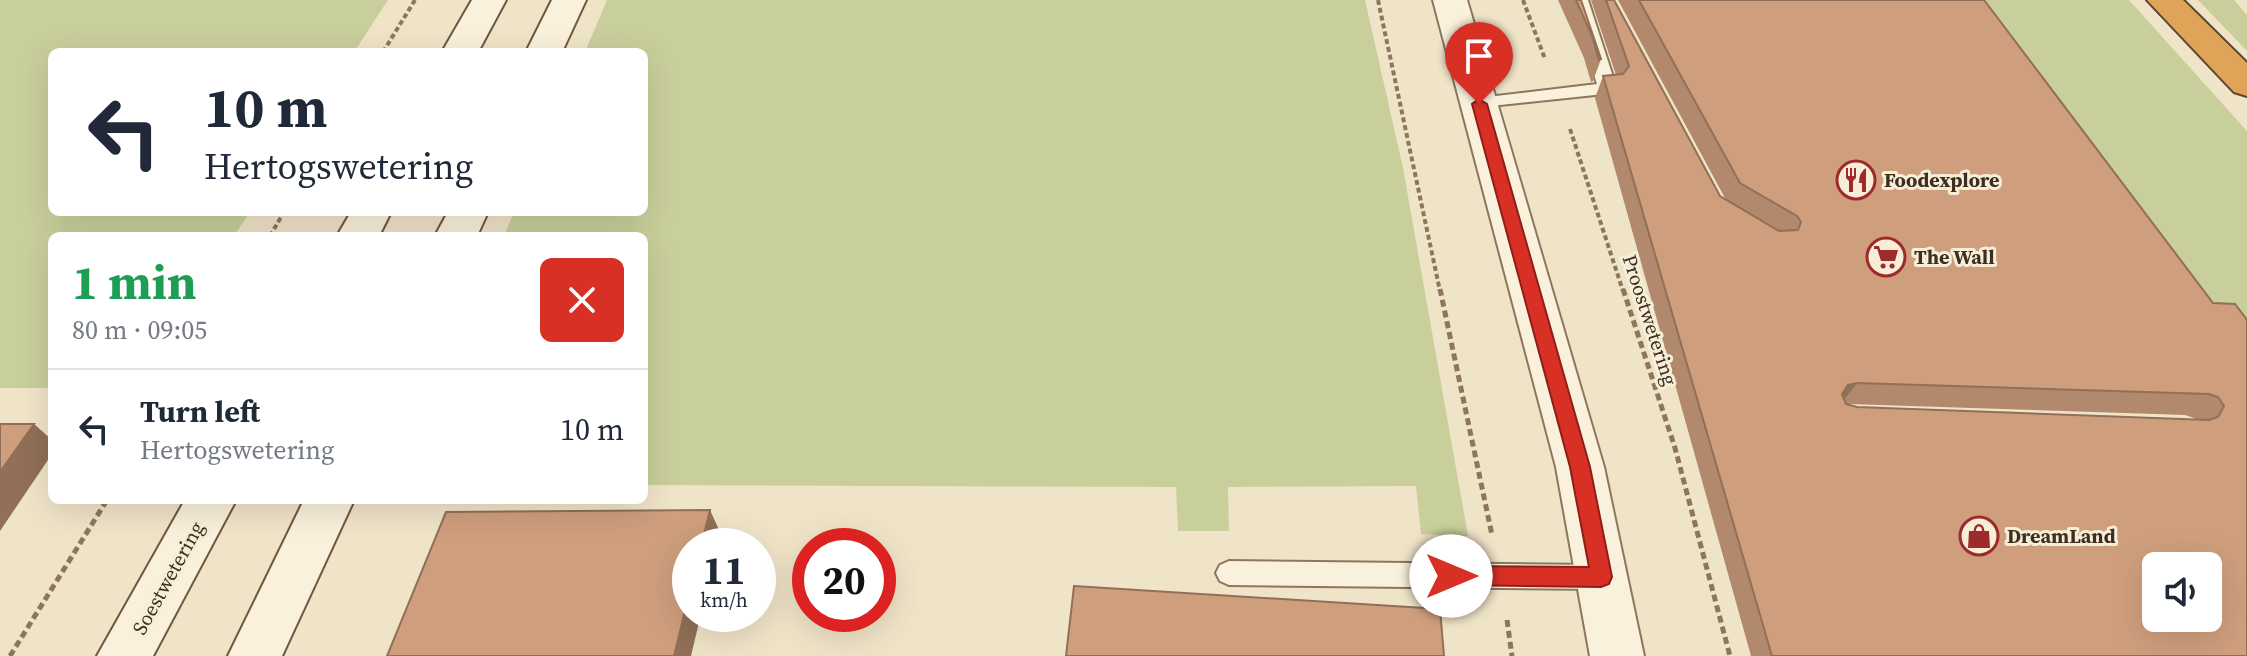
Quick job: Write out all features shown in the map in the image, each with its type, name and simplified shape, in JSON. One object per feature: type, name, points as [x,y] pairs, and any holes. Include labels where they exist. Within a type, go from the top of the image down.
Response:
[{"type":"highway","points":[[2164,0],[2247,84]]},
{"type":"street","points":[[462,48],[489,0]]},
{"type":"street","points":[[546,48],[569,0]]},
{"type":"street","points":[[1450,0],[1580,467],[1617,656]]},
{"type":"street","name":"Soestwetering","points":[[124,656],[209,504]]},
{"type":"street","points":[[255,656],[327,504]]},
{"type":"lane","points":[[1479,104],[1608,89],[1579,0]]},
{"type":"lane","points":[[1229,573],[1601,577]]},
{"type":"path","points":[[385,48],[415,0]]},
{"type":"path","points":[[1378,0],[1501,576],[1512,656]]},
{"type":"path","name":"Proostwetering","points":[[1523,0],[1559,96],[1675,448],[1730,656]]},
{"type":"path","points":[[10,656],[105,504]]},
{"type":"green space","points":[[0,0],[388,0],[357,48],[48,48],[48,216],[247,216],[237,232],[48,232],[48,388],[0,388]]},
{"type":"green space","points":[[607,0],[1365,0],[1403,168],[1468,536],[1421,534],[1416,486],[1228,487],[1229,531],[1178,531],[1176,487],[648,485],[648,232],[506,232],[512,216],[648,216],[648,48],[587,48]]},
{"type":"green space","points":[[1955,0],[2129,0],[2247,131],[2247,406]]},
{"type":"green space","points":[[2198,0],[2234,0],[2247,15],[2247,51]]},
{"type":"building","points":[[1576,0],[1581,0],[1601,59],[1599,60],[1592,36]]},
{"type":"building","name":"The Wall","points":[[1606,0],[1614,0],[1720,196],[1779,231],[1798,230],[1801,222],[1797,216],[1740,183],[1639,0],[1984,0],[2213,303],[2235,304],[2247,320],[2247,656],[1772,656],[1603,76],[1623,74],[1629,66]],"holes":[[[1857,383],[2209,394],[2218,397],[2224,406],[2218,417],[2209,420],[1857,407],[1846,404],[1842,394],[1848,385]]]},
{"type":"building","points":[[0,424],[34,424],[0,472]]},
{"type":"building","points":[[710,510],[706,528],[672,528],[672,632],[680,632],[674,656],[387,656],[446,512]]},
{"type":"building","points":[[1074,586],[1440,609],[1444,656],[1066,656]]},
{"type":"place","name":"Foodexplore","points":[[1856,180]]},
{"type":"place","name":"The Wall","points":[[1886,257]]},
{"type":"place","name":"DreamLand","points":[[1979,536]]},
{"type":"route","points":[[1451,576],[1601,577],[1580,467],[1479,104]]}]
